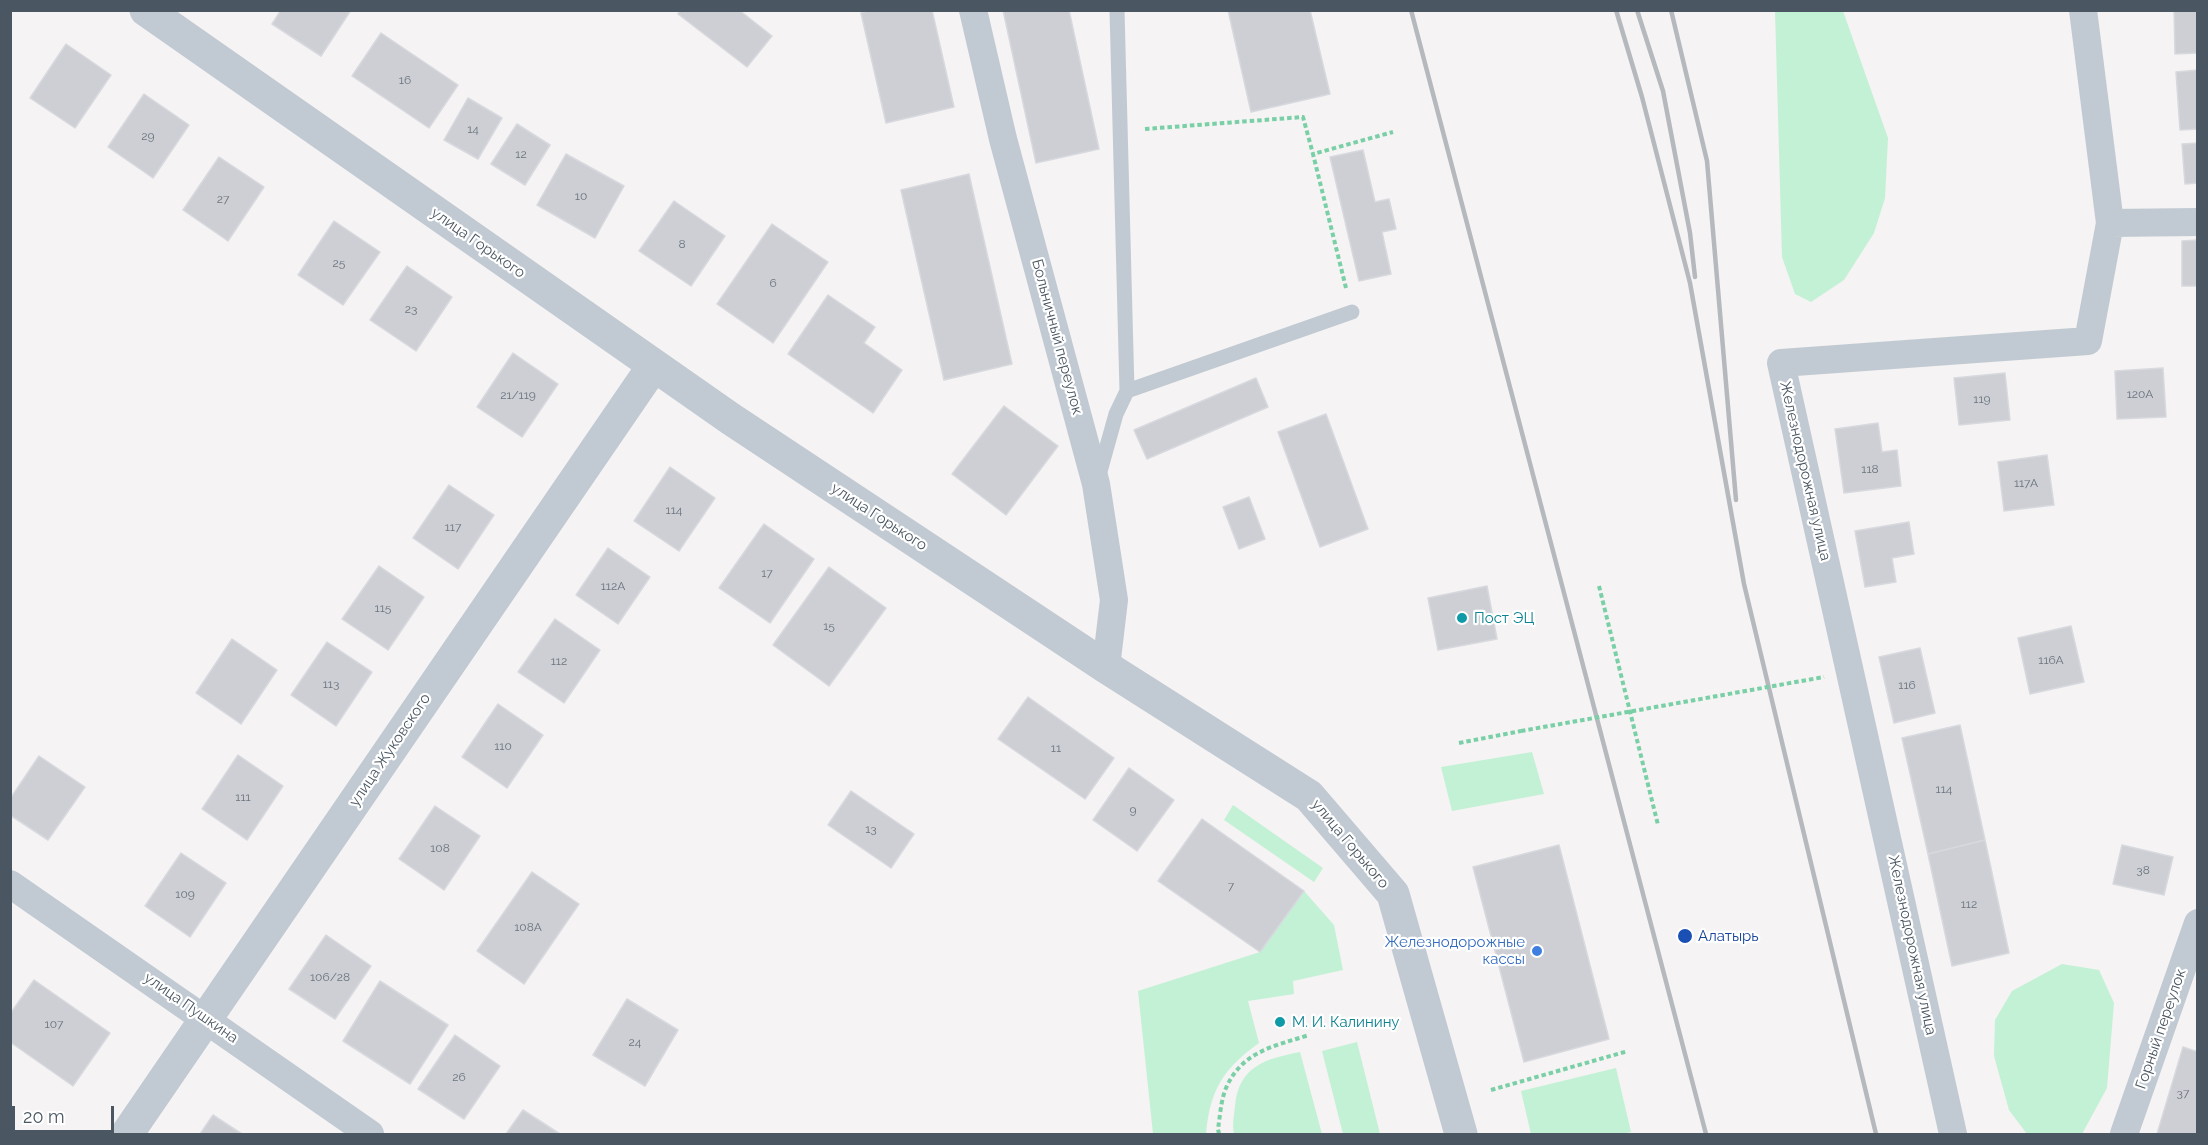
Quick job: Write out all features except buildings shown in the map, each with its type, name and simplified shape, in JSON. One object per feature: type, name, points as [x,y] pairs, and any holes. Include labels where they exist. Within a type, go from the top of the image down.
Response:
[{"type":"street","name":"улица Горького","points":[[146,10],[731,419],[1106,667],[1309,796],[1393,894],[1461,1134]]},
{"type":"street","name":"Больничный переулок","points":[[974,10],[1003,140],[1096,484],[1114,600],[1106,667]]},
{"type":"street","name":"Железнодорожная улица","points":[[1953,1134],[1781,363],[2088,341],[2110,222],[2083,10]]},
{"type":"street","points":[[2110,222],[2198,222]]},
{"type":"street","name":"улица Жуковского","points":[[127,1134],[654,365]]},
{"type":"street","name":"улица Пушкина","points":[[10,884],[370,1134]]},
{"type":"street","name":"Горный переулок","points":[[2124,1134],[2198,923]]},
{"type":"lane","points":[[1096,484],[1116,414],[1127,392],[1117,10]]},
{"type":"lane","points":[[1127,392],[1352,312]]},
{"type":"path","points":[[1120,131],[1303,117],[1352,312]]},
{"type":"path","points":[[1313,154],[1393,132]]},
{"type":"path","points":[[1599,586],[1658,825]]},
{"type":"path","points":[[1459,743],[1824,677]]},
{"type":"path","points":[[1219,1134],[1226,1088],[1240,1064],[1264,1049],[1309,1035]]},
{"type":"path","points":[[1491,1090],[1628,1051]]},
{"type":"green space","points":[[1775,11],[1843,11],[1888,138],[1885,198],[1874,233],[1844,280],[1811,302],[1795,294],[1782,257]]},
{"type":"green space","points":[[1532,752],[1544,794],[1452,811],[1441,767]]},
{"type":"green space","points":[[1233,805],[1323,868],[1314,882],[1224,820]]},
{"type":"green space","points":[[1304,891],[1334,925],[1343,970],[1293,981],[1294,994],[1248,1001],[1259,1043],[1236,1062],[1220,1082],[1211,1105],[1206,1134],[1153,1134],[1138,991],[1260,952]]},
{"type":"green space","points":[[2062,964],[2099,970],[2114,1003],[2107,1088],[2082,1134],[2027,1134],[2009,1110],[1994,1056],[1995,1020],[2012,991]]},
{"type":"green space","points":[[1357,1042],[1380,1134],[1343,1134],[1322,1051]]},
{"type":"green space","points":[[1300,1052],[1322,1134],[1234,1134],[1233,1120],[1238,1092],[1248,1073],[1265,1062]]},
{"type":"green space","points":[[1616,1068],[1631,1132],[1622,1134],[1531,1134],[1521,1091]]},
{"type":"railway","points":[[1411,10],[1706,1134]]},
{"type":"railway","points":[[1616,10],[1642,97],[1690,283],[1744,584],[1876,1134]]},
{"type":"railway","points":[[1637,10],[1663,91],[1690,233],[1695,277]]},
{"type":"railway","points":[[1671,10],[1707,161],[1736,500]]},
{"type":"place","name":"Пост ЭЦ","points":[[1462,618]]},
{"type":"place","name":"Алатырь","points":[[1685,936]]},
{"type":"place","name":"Железнодорожные кассы","points":[[1537,951]]},
{"type":"place","name":"М. И. Калинину","points":[[1280,1022]]}]
